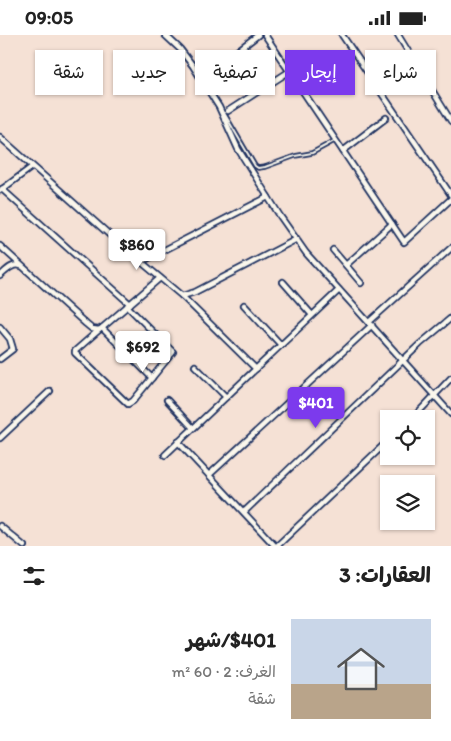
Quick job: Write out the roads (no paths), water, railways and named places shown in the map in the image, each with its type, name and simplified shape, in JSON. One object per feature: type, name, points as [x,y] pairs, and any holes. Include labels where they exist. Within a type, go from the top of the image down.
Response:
[{"type":"street","points":[[165,35],[187,57],[218,107],[238,149],[306,253],[451,414]]},
{"type":"street","points":[[238,50],[258,35]]},
{"type":"street","points":[[265,35],[285,64]]},
{"type":"street","points":[[342,35],[451,195]]},
{"type":"street","points":[[398,35],[451,121]]},
{"type":"street","points":[[228,111],[285,74]]},
{"type":"street","points":[[306,95],[404,242],[451,199]]},
{"type":"street","points":[[344,151],[386,119]]},
{"type":"street","points":[[0,137],[182,297],[256,369]]},
{"type":"street","points":[[32,167],[1,190],[128,305],[174,352],[131,403],[128,404],[75,351],[128,305],[160,278]]},
{"type":"street","points":[[141,262],[268,197]]},
{"type":"street","points":[[346,265],[392,224]]},
{"type":"street","points":[[182,297],[297,239]]},
{"type":"street","points":[[0,246],[92,329],[101,329],[152,378]]},
{"type":"street","points":[[209,475],[451,247]]},
{"type":"street","points":[[333,250],[361,283]]},
{"type":"street","points":[[0,276],[11,267],[16,265],[22,266]]},
{"type":"street","points":[[283,282],[312,315]]},
{"type":"street","points":[[165,455],[339,290]]},
{"type":"street","points":[[244,305],[281,345]]},
{"type":"street","points":[[244,512],[420,344],[451,318]]},
{"type":"street","points":[[0,327],[10,339],[13,349],[0,359]]},
{"type":"street","points":[[195,366],[226,397]]},
{"type":"street","points":[[422,410],[451,378]]},
{"type":"street","points":[[0,438],[50,391]]},
{"type":"street","points":[[167,400],[193,428]]},
{"type":"street","points":[[178,442],[276,546],[380,448]]},
{"type":"street","points":[[0,526],[24,546]]},
{"type":"lane","points":[[218,107],[228,119],[255,166],[258,168],[295,156],[312,153],[336,140]]}]
